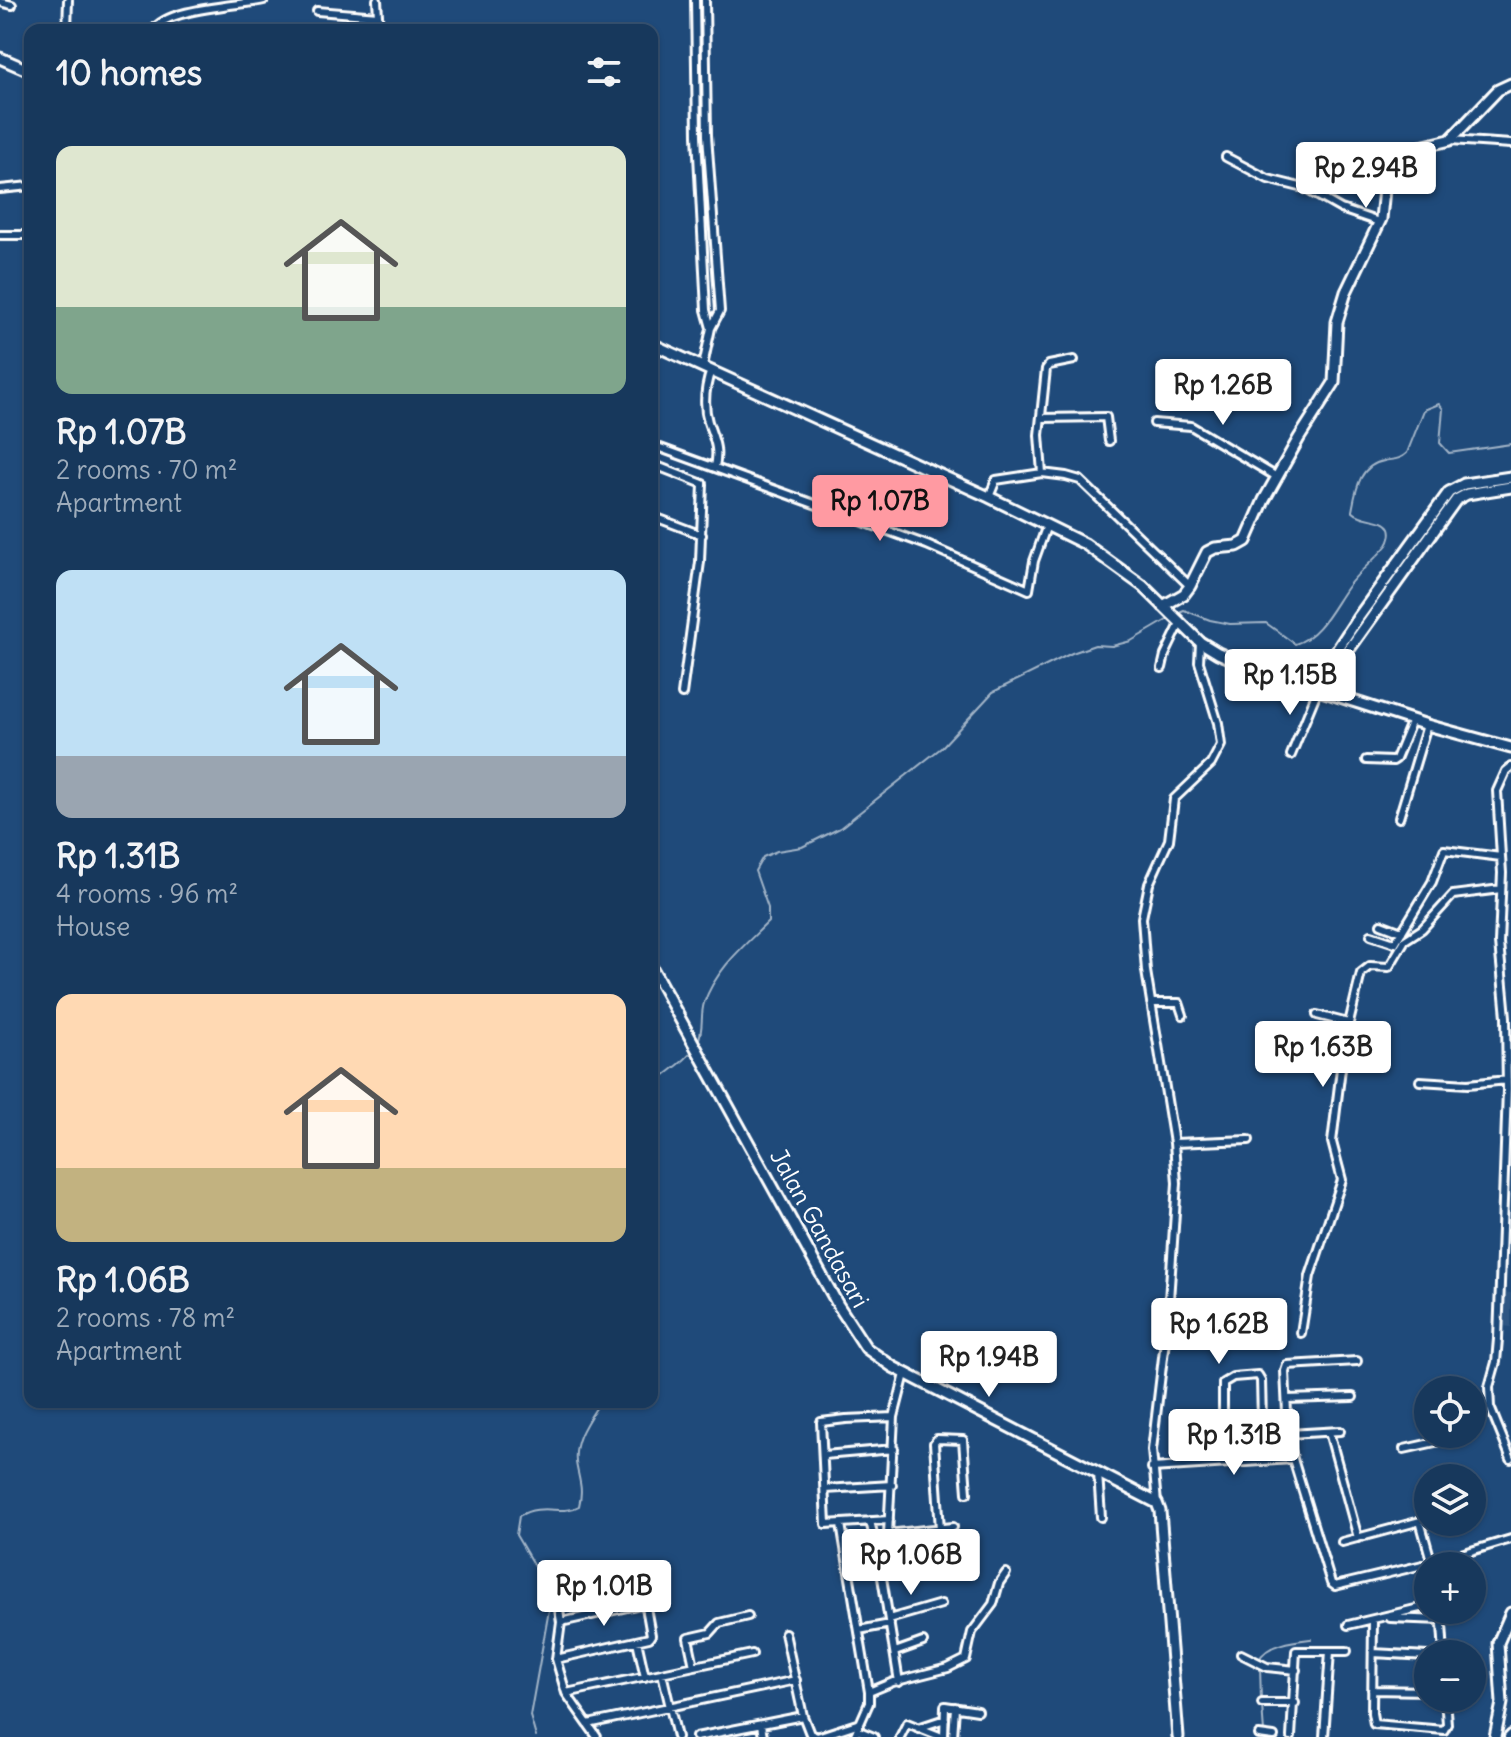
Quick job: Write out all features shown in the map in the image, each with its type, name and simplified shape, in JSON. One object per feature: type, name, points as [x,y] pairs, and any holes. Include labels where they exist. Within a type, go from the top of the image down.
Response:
[{"type":"street","points":[[67,24],[68,0]]},
{"type":"street","points":[[159,24],[181,13],[264,0]]},
{"type":"street","points":[[377,0],[379,24]]},
{"type":"street","points":[[695,0],[696,126],[706,310],[711,328],[705,392],[707,418],[717,442],[715,467]]},
{"type":"street","points":[[705,0],[706,125],[720,311],[711,328]]},
{"type":"street","points":[[2,2],[12,5]]},
{"type":"street","points":[[317,11],[378,16]]},
{"type":"street","points":[[695,23],[704,23]]},
{"type":"street","points":[[0,58],[24,68]]},
{"type":"street","points":[[1450,140],[1498,90],[1511,84]]},
{"type":"street","points":[[696,126],[706,125]]},
{"type":"street","points":[[1165,608],[1190,586],[1207,552],[1246,541],[1277,477],[1335,381],[1337,322],[1346,292],[1383,212],[1385,166],[1390,155],[1450,140],[1511,144]]},
{"type":"street","points":[[1226,157],[1268,179],[1304,188],[1341,209],[1379,222]]},
{"type":"street","points":[[0,189],[24,187]]},
{"type":"street","points":[[702,228],[713,227]]},
{"type":"street","points":[[0,235],[24,235]]},
{"type":"street","points":[[658,347],[1085,544],[1113,562],[1200,642],[1243,664],[1427,725],[1511,748]]},
{"type":"street","points":[[1042,473],[1039,454],[1047,366],[1074,360]]},
{"type":"street","points":[[1041,418],[1106,417],[1109,441]]},
{"type":"street","points":[[1154,423],[1191,426],[1277,477]]},
{"type":"street","points":[[658,447],[927,545],[1029,590],[1034,561],[1047,525]]},
{"type":"street","points":[[658,466],[703,484],[702,535],[682,694]]},
{"type":"street","points":[[989,497],[996,480],[1042,473],[1080,480],[1190,586]]},
{"type":"street","points":[[1291,755],[1331,659],[1456,487],[1511,477]]},
{"type":"street","points":[[1432,522],[1460,496],[1511,487]]},
{"type":"street","points":[[658,518],[702,535]]},
{"type":"street","points":[[1162,668],[1179,623]]},
{"type":"street","points":[[1178,1737],[1160,1511],[1152,1468],[1178,1193],[1174,1143],[1151,1003],[1142,918],[1149,884],[1169,840],[1174,799],[1211,764],[1221,745],[1218,723],[1203,679],[1200,642]]},
{"type":"street","points":[[1366,760],[1393,761],[1412,720]]},
{"type":"street","points":[[1399,818],[1427,725]]},
{"type":"street","points":[[1510,1456],[1490,1407],[1489,1387],[1498,1339],[1509,1080],[1508,1017],[1499,943],[1501,857],[1497,791],[1511,767]]},
{"type":"street","points":[[1499,817],[1511,818]]},
{"type":"street","points":[[1371,935],[1394,943],[1436,875],[1443,851],[1501,857]]},
{"type":"street","points":[[1301,1333],[1310,1276],[1342,1180],[1332,1142],[1348,1023],[1358,984],[1366,967],[1389,967],[1405,940],[1422,929],[1453,895],[1501,889]]},
{"type":"street","points":[[1381,924],[1402,932]]},
{"type":"street","name":"Jalan Gandasari","points":[[658,979],[860,1341],[880,1359],[905,1374],[1157,1503]]},
{"type":"street","points":[[1151,1003],[1179,1003],[1183,1015]]},
{"type":"street","points":[[1317,1015],[1348,1023]]},
{"type":"street","points":[[1420,1081],[1468,1084],[1509,1080]]},
{"type":"street","points":[[1174,1143],[1249,1140]]},
{"type":"street","points":[[1357,1361],[1287,1365],[1288,1434],[1293,1459],[1331,1583],[1342,1586],[1414,1568]]},
{"type":"street","points":[[879,1559],[888,1534],[894,1417],[905,1374]]},
{"type":"street","points":[[1188,1425],[1223,1422],[1223,1383],[1233,1377],[1258,1375],[1261,1380],[1263,1461]]},
{"type":"street","points":[[1287,1399],[1353,1397]]},
{"type":"street","points":[[1486,1407],[1490,1407]]},
{"type":"street","points":[[889,1520],[826,1524],[821,1422],[894,1417]]},
{"type":"street","points":[[1288,1434],[1340,1431]]},
{"type":"street","points":[[1329,1432],[1358,1538]]},
{"type":"street","points":[[940,1529],[934,1443],[937,1439],[963,1440],[967,1493]]},
{"type":"street","points":[[1404,1449],[1414,1447]]},
{"type":"street","points":[[824,1455],[894,1449]]},
{"type":"street","points":[[1152,1468],[1293,1459]]},
{"type":"street","points":[[1098,1471],[1101,1517]]},
{"type":"street","points":[[825,1489],[892,1485]]},
{"type":"street","points":[[870,1521],[899,1682]]},
{"type":"street","points":[[1342,1542],[1414,1523]]},
{"type":"street","points":[[841,1524],[869,1692],[869,1703],[857,1730]]},
{"type":"street","points":[[888,1534],[953,1527]]},
{"type":"street","points":[[1470,1552],[1511,1539]]},
{"type":"street","points":[[881,1569],[927,1560]]},
{"type":"street","points":[[869,1692],[893,1682],[948,1668],[966,1659],[972,1632],[993,1604],[999,1583],[1006,1573]]},
{"type":"street","points":[[597,1737],[566,1693],[556,1659],[561,1622],[557,1587],[613,1575]]},
{"type":"street","points":[[556,1659],[649,1638],[651,1635],[646,1607],[641,1604],[561,1622]]},
{"type":"street","points":[[859,1630],[941,1604]]},
{"type":"street","points":[[1348,1625],[1414,1610]]},
{"type":"street","points":[[1495,1737],[1502,1703],[1498,1643],[1511,1613]]},
{"type":"street","points":[[694,1666],[688,1638],[710,1633],[720,1623],[748,1616]]},
{"type":"street","points":[[1377,1619],[1414,1620]]},
{"type":"street","points":[[1377,1619],[1372,1719],[1379,1726],[1444,1730],[1446,1712]]},
{"type":"street","points":[[785,1633],[803,1716],[810,1734],[817,1737],[857,1730],[874,1737]]},
{"type":"street","points":[[637,1641],[645,1677]]},
{"type":"street","points":[[895,1652],[923,1642]]},
{"type":"street","points":[[1291,1737],[1296,1650],[1347,1651]]},
{"type":"street","points":[[1324,1737],[1330,1651]]},
{"type":"street","points":[[1373,1653],[1414,1655]]},
{"type":"street","points":[[566,1693],[752,1654]]},
{"type":"street","points":[[1241,1654],[1262,1664],[1296,1670]]},
{"type":"street","points":[[662,1673],[677,1737]]},
{"type":"street","points":[[588,1724],[796,1680]]},
{"type":"street","points":[[1372,1690],[1414,1691]]},
{"type":"street","points":[[1262,1703],[1295,1703]]},
{"type":"street","points":[[900,1737],[906,1723],[943,1737],[945,1707],[978,1711]]},
{"type":"street","points":[[953,1737],[955,1707]]},
{"type":"street","points":[[696,1737],[803,1716]]},
{"type":"street","points":[[918,1728],[945,1719]]},
{"type":"street","points":[[761,1725],[763,1737]]},
{"type":"street","points":[[1263,1735],[1274,1737]]},
{"type":"shaded area","points":[[1503,1292],[1511,1293],[1511,1327],[1502,1326]]},
{"type":"waterway","points":[[1177,613],[1184,610],[1230,624],[1266,623],[1295,644],[1304,640],[1326,620],[1352,581],[1388,543],[1391,532],[1387,525],[1352,511],[1357,487],[1364,473],[1376,463],[1407,453],[1424,410],[1439,404],[1443,409],[1440,443],[1449,453],[1511,444]]},
{"type":"waterway","points":[[698,1041],[709,991],[731,959],[768,922],[768,908],[755,871],[763,857],[802,847],[840,828],[941,748],[993,692],[1072,653],[1095,645],[1112,646],[1131,641],[1172,617]]},
{"type":"waterway","points":[[658,1081],[693,1050]]},
{"type":"waterway","points":[[536,1737],[530,1716],[549,1610],[544,1583],[516,1535],[519,1516],[536,1510],[566,1510],[579,1506],[581,1491],[576,1450],[581,1433],[596,1408]]},
{"type":"waterway","points":[[1259,1660],[1274,1647],[1311,1639]]},
{"type":"waterway","points":[[1260,1667],[1261,1700]]},
{"type":"waterway","points":[[1262,1706],[1264,1732]]}]
